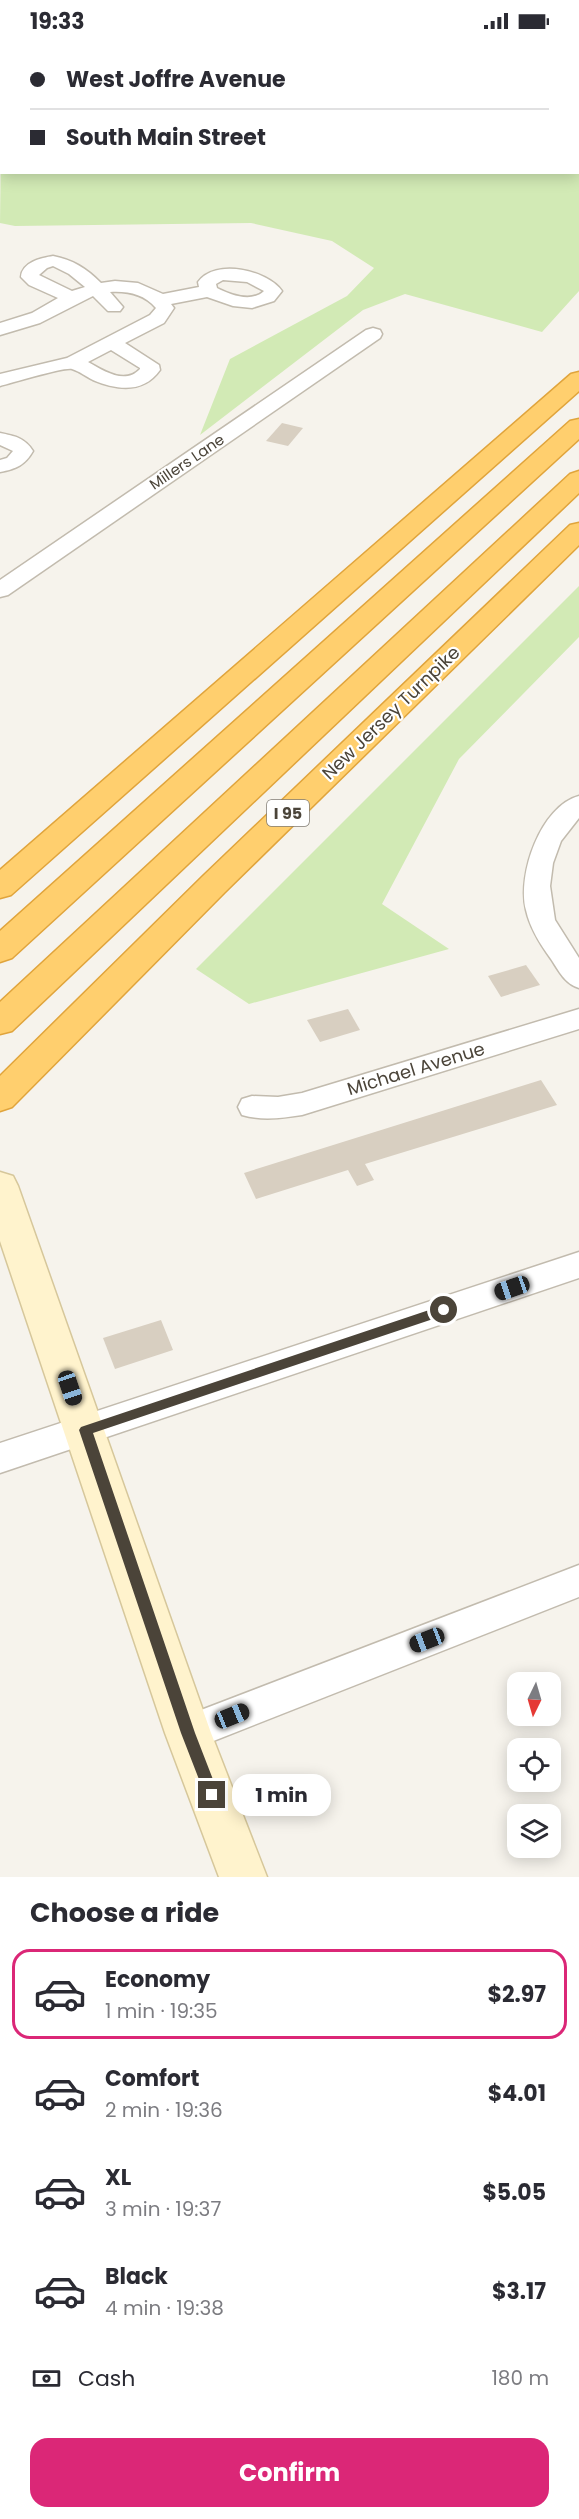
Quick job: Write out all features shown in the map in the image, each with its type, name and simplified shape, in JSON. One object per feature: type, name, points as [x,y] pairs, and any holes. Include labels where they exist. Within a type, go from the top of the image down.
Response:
[{"type":"highway","points":[[0,887],[579,379]]},
{"type":"highway","points":[[0,950],[579,426]]},
{"type":"highway","name":"I 95","points":[[0,1022],[579,479]]},
{"type":"highway","name":"New Jersey Turnpike","points":[[0,1098],[214,884],[579,531]]},
{"type":"street","points":[[72,298],[35,281],[30,277],[30,272],[42,264],[66,263],[73,266],[114,307]]},
{"type":"street","points":[[0,329],[44,315],[72,298],[96,289],[135,288],[151,292],[161,300],[165,308],[157,319],[74,362],[0,380]]},
{"type":"street","points":[[161,300],[209,291]]},
{"type":"street","name":"Millers Lane","points":[[0,590],[373,334]]},
{"type":"street","points":[[74,362],[111,381],[140,380],[150,370],[149,365],[111,342]]},
{"type":"street","points":[[0,439],[14,441],[23,451],[21,457],[14,462],[0,466]]},
{"type":"street","points":[[579,804],[555,829],[540,860],[536,890],[541,919],[557,948],[579,978]]},
{"type":"street","name":"Michael Avenue","points":[[252,1107],[278,1108],[302,1104],[579,1019]]},
{"type":"street","points":[[2,1190],[188,1733],[243,1877]]},
{"type":"street","points":[[0,1458],[579,1265]]},
{"type":"street","points":[[188,1733],[579,1581]]},
{"type":"green space","points":[[1,174],[579,174],[579,291],[542,332],[405,294],[363,310],[200,435],[230,359],[347,296],[374,268],[332,241],[251,223],[15,226],[0,223]]},
{"type":"green space","points":[[579,586],[579,637],[459,759],[382,904],[449,949],[249,1004],[196,969]]},
{"type":"building","points":[[282,423],[303,428],[288,446],[266,441]]},
{"type":"building","points":[[526,965],[540,985],[501,997],[488,976]]},
{"type":"building","points":[[348,1009],[360,1030],[320,1042],[307,1020]]},
{"type":"building","points":[[541,1080],[557,1105],[365,1164],[374,1180],[357,1186],[348,1170],[256,1199],[244,1173]]},
{"type":"building","points":[[161,1320],[173,1350],[115,1369],[103,1338]]},
{"type":"route","points":[[212,1795],[188,1733],[86,1430],[444,1310]]}]
